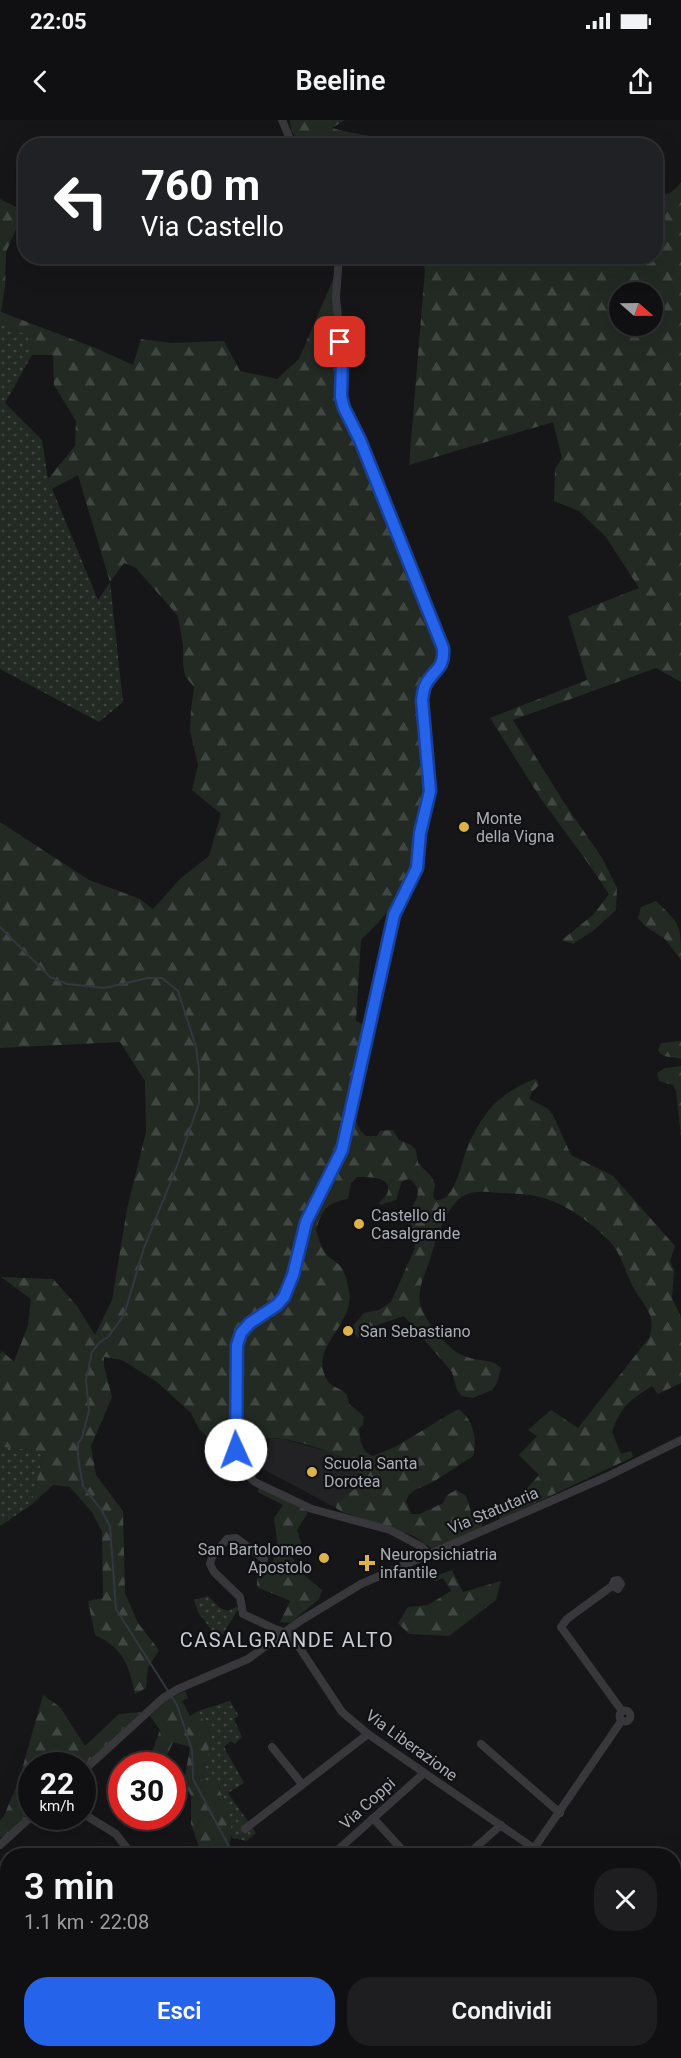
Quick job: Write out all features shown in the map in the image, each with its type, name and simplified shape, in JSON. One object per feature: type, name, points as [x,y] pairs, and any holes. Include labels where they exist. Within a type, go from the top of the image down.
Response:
[{"type":"street","points":[[282,120],[290,138]]},
{"type":"street","points":[[338,264],[336,297],[342,359],[341,397],[443,648],[444,657],[442,665],[424,687],[422,700],[430,791],[420,833],[416,873],[394,915],[342,1150],[306,1222],[293,1275],[284,1297],[277,1305],[250,1323],[241,1333],[237,1345],[235,1446],[240,1464],[246,1474],[261,1486],[312,1509],[390,1530],[422,1547],[428,1554]]},
{"type":"street","name":"Via Statutaria","points":[[96,1759],[166,1696],[248,1659],[300,1621],[361,1584],[606,1477],[681,1440]]},
{"type":"street","points":[[264,1559],[236,1538],[227,1539],[212,1557],[210,1564],[214,1572],[240,1597],[243,1614],[286,1633]]},
{"type":"street","points":[[543,1848],[560,1813],[622,1716],[561,1627],[567,1619],[612,1587]]},
{"type":"street","name":"Via Liberazione","points":[[286,1633],[297,1644],[342,1712],[368,1734],[534,1848]]},
{"type":"street","points":[[245,1829],[368,1734]]},
{"type":"street","points":[[481,1744],[560,1813]]},
{"type":"street","points":[[272,1747],[302,1784]]},
{"type":"street","name":"Via Coppi","points":[[340,1848],[424,1773]]},
{"type":"street","points":[[373,1818],[401,1848]]},
{"type":"street","points":[[96,1822],[116,1834],[127,1848]]},
{"type":"street","points":[[475,1848],[501,1825]]},
{"type":"street","points":[[0,1845],[18,1829]]},
{"type":"shaded area","name":"Scuola Santa Dorotea","points":[[270,1438],[283,1439],[333,1453],[354,1467],[359,1474],[360,1482],[337,1503],[336,1508],[263,1469]]},
{"type":"green space","points":[[290,120],[345,120],[332,128],[376,138],[296,138],[291,130]]},
{"type":"green space","points":[[681,182],[681,682],[656,668],[513,720],[561,798],[602,858],[617,888],[616,910],[594,930],[573,944],[562,940],[594,914],[609,894],[541,799],[490,718],[587,680],[568,616],[639,588],[606,537],[579,511],[554,501],[555,469],[562,458],[553,422],[409,465],[425,270],[423,264],[663,264],[663,195],[667,194]]},
{"type":"green space","points":[[0,199],[18,208],[18,225],[6,252],[5,287],[1,312],[98,349],[133,365],[141,339],[171,343],[224,341],[240,371],[277,379],[299,359],[335,275],[340,399],[436,637],[438,654],[420,688],[418,715],[426,793],[417,867],[402,894],[361,940],[356,1021],[371,1028],[364,1086],[356,1121],[366,1136],[377,1136],[380,1131],[393,1130],[399,1140],[411,1145],[416,1150],[418,1163],[431,1176],[435,1184],[433,1197],[435,1200],[442,1199],[453,1188],[470,1141],[489,1110],[510,1092],[535,1079],[538,1081],[538,1086],[529,1099],[547,1108],[553,1115],[571,1155],[613,1176],[675,1246],[670,1261],[674,1270],[672,1298],[681,1317],[681,1383],[658,1394],[652,1386],[632,1400],[623,1410],[612,1432],[621,1454],[631,1451],[633,1457],[499,1520],[502,1501],[519,1497],[539,1475],[519,1455],[537,1436],[528,1430],[551,1410],[578,1428],[649,1338],[652,1322],[648,1310],[632,1285],[618,1254],[605,1236],[588,1222],[550,1200],[530,1195],[481,1192],[467,1194],[457,1200],[447,1214],[439,1232],[421,1286],[420,1301],[421,1308],[429,1322],[455,1351],[471,1358],[489,1361],[501,1368],[497,1383],[492,1390],[473,1398],[462,1396],[457,1390],[452,1372],[404,1316],[366,1329],[358,1337],[355,1335],[353,1326],[364,1313],[379,1310],[391,1302],[415,1248],[409,1214],[418,1192],[414,1183],[409,1179],[402,1181],[396,1200],[380,1205],[379,1203],[388,1191],[386,1182],[377,1178],[357,1177],[351,1183],[348,1199],[326,1208],[316,1229],[326,1254],[343,1271],[349,1288],[349,1303],[345,1315],[327,1346],[323,1357],[323,1368],[328,1382],[343,1391],[350,1405],[364,1417],[363,1425],[359,1428],[364,1448],[373,1456],[395,1447],[458,1409],[467,1418],[473,1430],[475,1443],[473,1456],[433,1482],[415,1490],[406,1501],[411,1514],[420,1514],[443,1503],[447,1495],[456,1490],[466,1496],[475,1519],[482,1523],[481,1529],[432,1549],[414,1536],[336,1508],[337,1503],[360,1482],[355,1468],[343,1458],[312,1446],[279,1438],[265,1439],[248,1450],[242,1449],[227,1436],[232,1461],[216,1460],[219,1448],[199,1429],[191,1413],[157,1382],[122,1360],[104,1357],[112,1397],[91,1446],[96,1475],[123,1511],[125,1593],[138,1623],[159,1650],[148,1668],[146,1688],[135,1694],[123,1658],[105,1640],[95,1635],[88,1601],[103,1598],[102,1531],[91,1511],[70,1487],[53,1485],[31,1505],[43,1455],[24,1449],[0,1447],[0,1354],[2,1351],[14,1362],[28,1325],[31,1299],[1,1277],[53,1279],[77,1306],[95,1335],[112,1300],[127,1209],[146,1132],[145,1081],[120,1042],[0,1048],[0,822],[89,880],[140,899],[153,909],[181,878],[209,856],[221,814],[192,790],[198,765],[190,731],[194,687],[185,676],[178,616],[136,568],[124,563],[110,582],[78,475],[52,489],[48,479],[75,446],[76,421],[54,385],[53,355],[32,355],[27,335],[0,324]]},
{"type":"green space","points":[[0,324],[28,335],[32,355],[5,403],[42,440],[48,479],[98,600],[110,582],[123,702],[99,722],[0,669]]},
{"type":"green space","points":[[656,901],[678,926],[681,939],[681,960],[665,939],[645,926],[638,918],[641,907]]},
{"type":"green space","points":[[681,1041],[681,1059],[665,1056],[658,1050],[661,1043]]},
{"type":"green space","points":[[681,1066],[681,1137],[676,1091],[673,1085],[659,1081],[657,1073],[665,1068]]},
{"type":"green space","points":[[0,1447],[24,1449],[43,1455],[31,1505],[0,1526]]},
{"type":"green space","points":[[259,1485],[310,1509],[297,1530],[302,1546],[292,1557],[304,1575],[322,1590],[319,1599],[290,1623],[280,1622],[290,1601],[257,1587],[257,1575],[272,1570],[277,1541],[274,1518],[283,1505],[258,1492]]},
{"type":"green space","points":[[452,1570],[463,1592],[501,1581],[496,1600],[449,1636],[409,1634],[398,1623],[408,1607],[428,1605],[451,1591],[443,1578],[434,1581],[432,1577]]},
{"type":"green space","points":[[208,1596],[220,1608],[228,1611],[239,1608],[219,1640],[198,1612],[194,1600]]},
{"type":"green space","points":[[185,1691],[188,1698],[182,1701],[190,1716],[198,1711],[211,1734],[201,1780],[218,1785],[231,1823],[229,1844],[232,1848],[199,1848],[191,1824],[191,1796],[186,1786],[190,1747],[173,1742],[169,1752],[152,1752],[160,1730],[150,1716],[167,1700]]},
{"type":"green space","points":[[43,1695],[60,1707],[85,1746],[119,1714],[141,1712],[96,1754],[96,1752],[27,1752]]},
{"type":"green space","points":[[230,1701],[239,1716],[234,1719],[242,1737],[235,1744],[231,1741],[224,1747],[244,1783],[228,1793],[256,1833],[246,1841],[232,1838],[219,1786],[201,1781],[211,1734],[198,1711]]},
{"type":"green space","points":[[18,1782],[18,1824],[5,1837],[0,1837],[0,1820],[4,1816]]},
{"type":"waterway","points":[[0,927],[50,977],[67,984],[104,988],[148,978],[162,978],[178,991],[196,1047],[199,1103],[144,1248],[124,1315],[108,1337],[92,1352],[86,1380],[89,1410],[82,1438],[78,1443],[83,1486],[110,1526],[116,1609],[168,1691]]},
{"type":"waterway","points":[[171,1696],[177,1705],[192,1750],[193,1779],[230,1848]]},
{"type":"place","name":"Monte della Vigna","points":[[464,827]]},
{"type":"place","name":"Castello di Casalgrande","points":[[359,1224]]},
{"type":"place","name":"San Sebastiano","points":[[348,1331]]},
{"type":"place","name":"Scuola Santa Dorotea","points":[[312,1472]]},
{"type":"place","name":"San Bartolomeo Apostolo","points":[[324,1558]]},
{"type":"place","name":"Neuropsichiatria infantile","points":[[367,1563]]},
{"type":"district","name":"CASALGRANDE ALTO","points":[[287,1640]]},
{"type":"route","points":[[236,1450],[234,1437],[237,1345],[245,1328],[277,1305],[284,1297],[293,1275],[306,1222],[342,1150],[394,915],[417,868],[420,833],[430,791],[422,700],[424,687],[442,665],[444,657],[443,648],[369,462],[344,408],[341,397],[340,342]]}]
